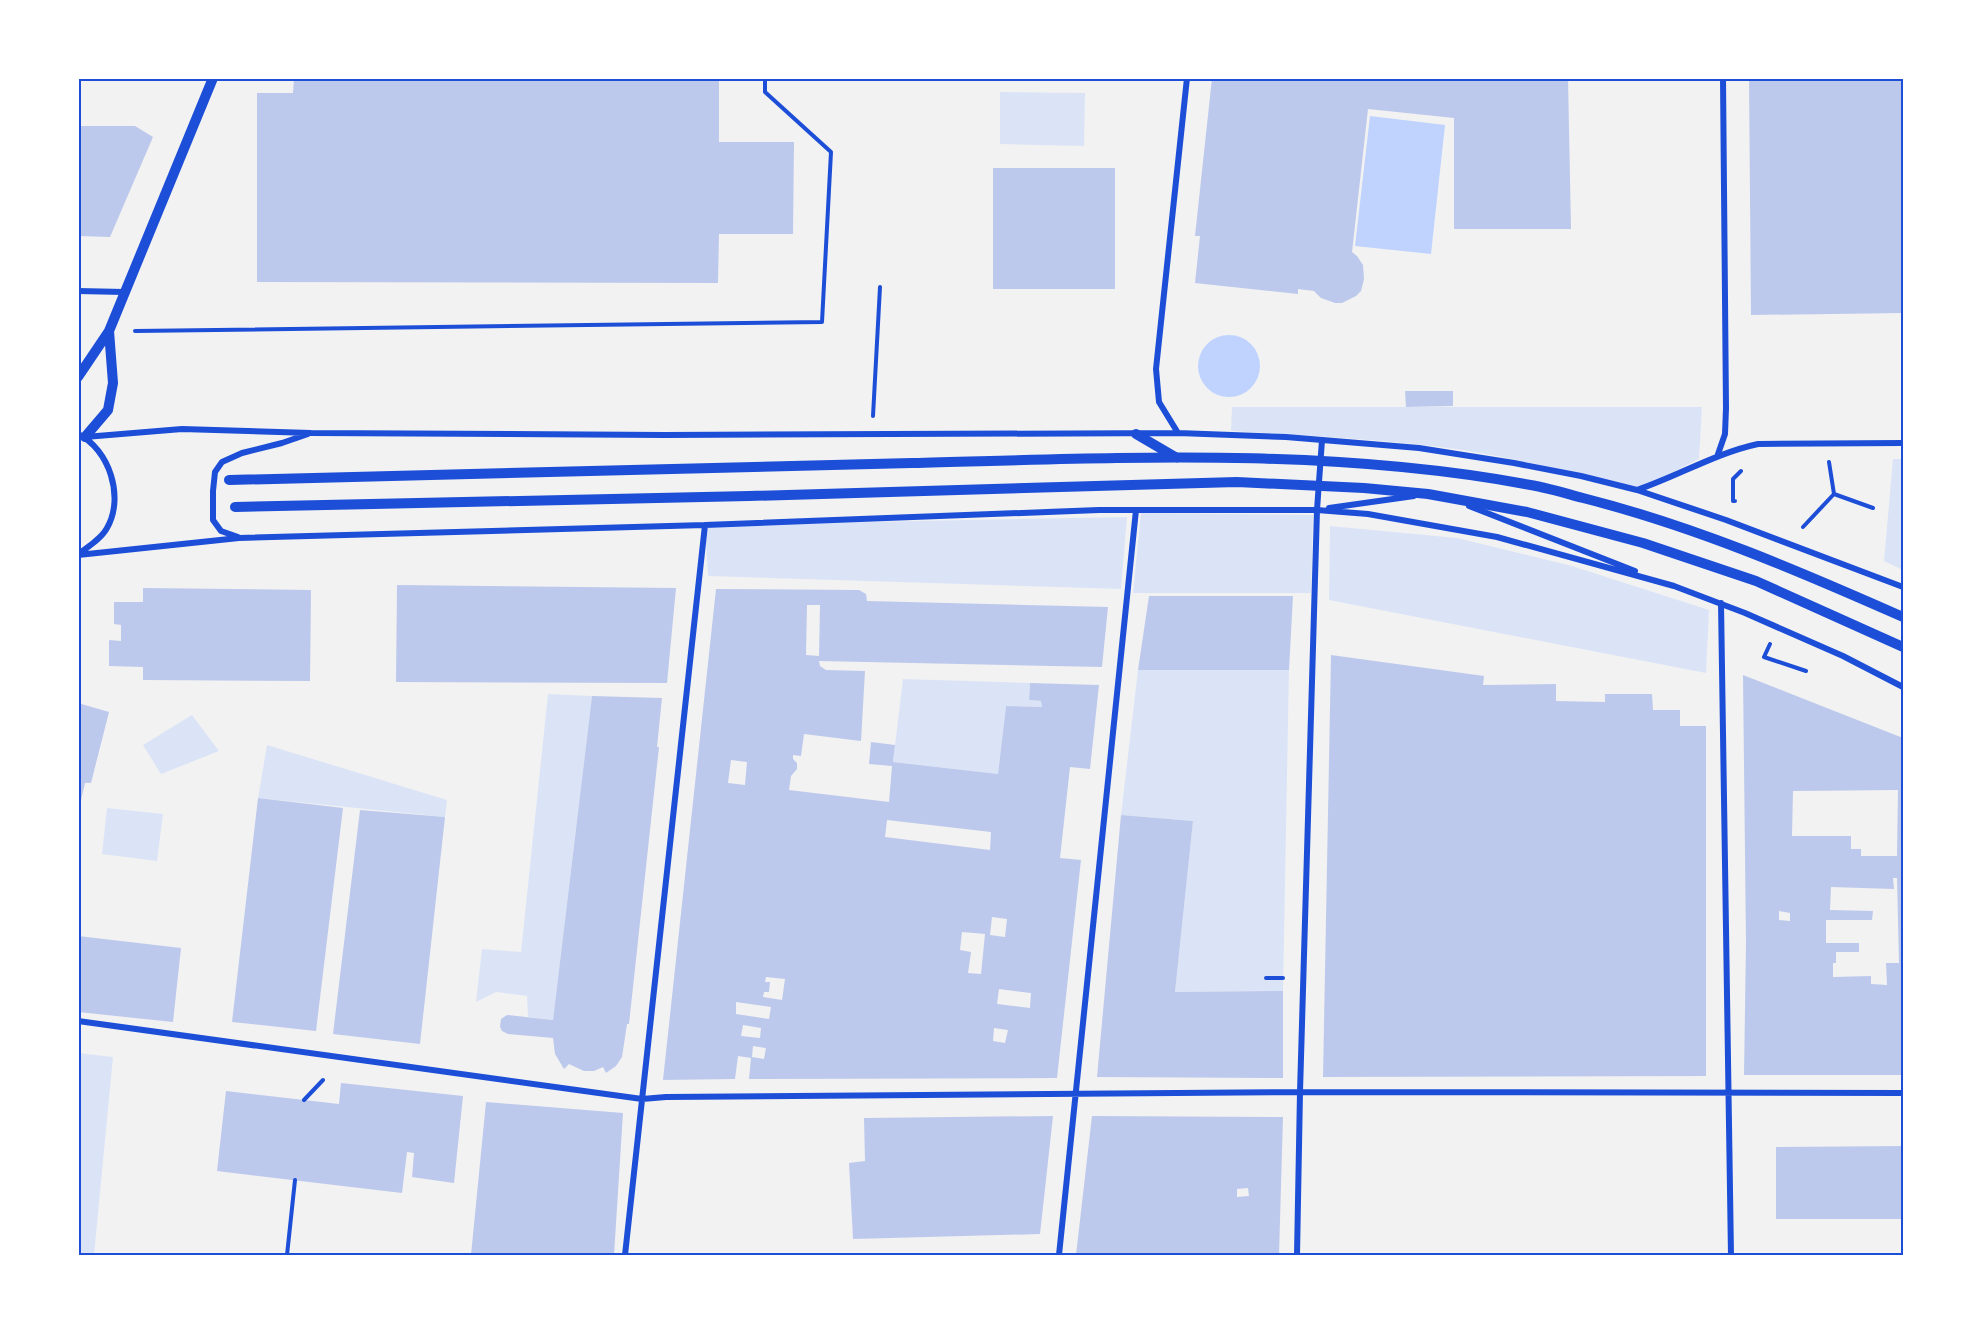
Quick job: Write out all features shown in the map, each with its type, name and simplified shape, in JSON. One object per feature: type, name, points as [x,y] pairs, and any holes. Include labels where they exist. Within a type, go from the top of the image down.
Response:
[{"type":"street","points":[[78,377],[109,331],[213,78]]},
{"type":"street","points":[[1178,433],[1159,402],[1156,369],[1187,78]]},
{"type":"street","points":[[1717,457],[1725,434],[1726,408],[1723,78]]},
{"type":"street","points":[[78,291],[124,292]]},
{"type":"street","points":[[81,436],[108,410],[113,383],[109,331]]},
{"type":"street","points":[[81,436],[182,429],[311,433],[872,435],[1178,433],[1322,440],[1419,448],[1581,476],[1637,490],[1726,520],[1903,587]]},
{"type":"street","points":[[239,538],[221,531],[213,520],[215,472],[222,462],[242,453],[311,433]]},
{"type":"street","points":[[1136,434],[1178,458]]},
{"type":"street","points":[[78,555],[94,543],[107,528],[115,492],[111,473],[103,456],[81,436]]},
{"type":"street","points":[[1298,1255],[1300,1092],[1317,510],[1322,440]]},
{"type":"street","points":[[1637,490],[1667,480],[1717,457],[1758,444],[1903,443]]},
{"type":"street","points":[[230,480],[523,470],[1252,457],[1401,465],[1528,484],[1628,509],[1725,542],[1825,582],[1903,617]]},
{"type":"street","points":[[235,507],[772,496],[1237,482],[1428,494],[1527,512],[1643,543],[1756,581],[1903,647]]},
{"type":"street","points":[[1317,510],[1428,494]]},
{"type":"street","points":[[1449,498],[1721,603],[1843,656],[1903,687]]},
{"type":"street","points":[[78,555],[239,538],[1136,510],[1317,510],[1368,514],[1497,537],[1665,583]]},
{"type":"street","points":[[1059,1255],[1136,510]]},
{"type":"street","points":[[625,1255],[705,525]]},
{"type":"street","points":[[1721,603],[1731,1255]]},
{"type":"street","points":[[78,1021],[642,1099],[1300,1092],[1903,1093]]},
{"type":"path","points":[[109,331],[822,322],[831,152],[765,93],[765,78]]},
{"type":"path","points":[[872,435],[880,287]]},
{"type":"path","points":[[1827,454],[1834,494]]},
{"type":"path","points":[[1743,504],[1733,501],[1733,479],[1749,463]]},
{"type":"path","points":[[1834,494],[1873,508]]},
{"type":"path","points":[[1803,527],[1834,494]]},
{"type":"path","points":[[1793,523],[1811,530]]},
{"type":"path","points":[[1773,661],[1806,671]]},
{"type":"path","points":[[304,1100],[323,1080]]},
{"type":"path","points":[[286,1255],[295,1180]]},
{"type":"shaded area","points":[[1000,92],[1085,93],[1084,146],[1000,144]]},
{"type":"shaded area","points":[[1232,407],[1702,407],[1699,459],[1637,490],[1582,475],[1470,451],[1368,440],[1231,431]]},
{"type":"shaded area","points":[[1893,459],[1903,459],[1903,570],[1884,561]]},
{"type":"shaded area","points":[[1141,513],[1313,515],[1311,593],[1133,593]]},
{"type":"shaded area","points":[[1127,517],[1121,589],[708,576],[705,525]]},
{"type":"shaded area","points":[[1330,526],[1457,538],[1572,566],[1709,610],[1706,673],[1329,600]]},
{"type":"shaded area","points":[[1138,670],[1289,670],[1283,991],[1175,992],[1193,821],[1121,815]]},
{"type":"shaded area","points":[[903,679],[1030,683],[1029,700],[1041,701],[1042,707],[1006,706],[998,774],[893,762]]},
{"type":"shaded area","points":[[548,694],[592,696],[553,1020],[528,1017],[527,996],[496,992],[476,1002],[482,949],[521,952]]},
{"type":"shaded area","points":[[192,715],[219,751],[161,774],[143,745]]},
{"type":"shaded area","points":[[267,745],[447,800],[445,817],[258,798]]},
{"type":"shaded area","points":[[107,808],[163,814],[157,861],[102,854]]},
{"type":"shaded area","points":[[78,1053],[113,1057],[94,1255],[78,1255]]},
{"type":"water","points":[[1370,116],[1445,125],[1431,254],[1355,246]]},
{"type":"water","points":[[1223,335],[1235,335],[1251,344],[1258,354],[1260,366],[1258,378],[1251,388],[1235,397],[1223,397],[1212,392],[1203,383],[1198,372],[1198,360],[1203,349],[1212,340]]},
{"type":"building","points":[[294,78],[719,78],[719,142],[794,142],[793,234],[719,234],[718,283],[257,282],[257,93],[293,93]]},
{"type":"building","points":[[1212,78],[1568,78],[1571,229],[1454,229],[1454,118],[1368,109],[1352,252],[1363,265],[1364,279],[1361,291],[1342,303],[1335,303],[1321,298],[1314,291],[1298,289],[1298,294],[1195,283],[1200,236],[1195,236]]},
{"type":"building","points":[[1749,78],[1903,78],[1903,313],[1751,315]]},
{"type":"building","points":[[78,126],[135,126],[153,137],[110,237],[78,236]]},
{"type":"building","points":[[993,168],[1115,168],[1115,289],[993,289]]},
{"type":"building","points":[[1405,391],[1453,391],[1453,406],[1406,407]]},
{"type":"building","points":[[397,585],[676,588],[667,683],[396,682]]},
{"type":"building","points":[[143,588],[311,590],[310,681],[143,680],[143,667],[109,666],[109,640],[121,641],[121,625],[114,624],[114,602],[143,602]]},
{"type":"building","points":[[716,589],[859,590],[866,594],[867,601],[1108,607],[1102,667],[819,661],[820,666],[826,670],[865,671],[861,741],[804,734],[801,756],[793,755],[797,769],[791,776],[789,790],[889,802],[892,766],[869,764],[871,742],[895,745],[893,762],[998,774],[1006,706],[1042,707],[1041,701],[1029,700],[1030,683],[1099,685],[1090,769],[1070,767],[1060,858],[1081,860],[1057,1078],[749,1079],[751,1058],[738,1056],[735,1079],[663,1080]],"holes":[[[807,605],[820,605],[819,656],[806,655]],[[731,760],[747,762],[745,785],[728,783]],[[887,820],[991,832],[990,850],[885,837]],[[992,917],[1007,919],[1005,937],[990,935]],[[962,932],[985,934],[981,974],[968,973],[971,952],[960,950]],[[766,977],[785,979],[782,1000],[763,997],[764,992],[769,992],[770,982],[765,982]],[[999,989],[1031,993],[1030,1008],[997,1004]],[[736,1002],[771,1007],[769,1019],[736,1014]],[[743,1025],[761,1028],[760,1038],[741,1036]],[[994,1028],[1008,1030],[1005,1043],[993,1041]],[[753,1046],[766,1048],[764,1059],[752,1057]]]},
{"type":"building","points":[[1149,596],[1293,596],[1289,670],[1138,670]]},
{"type":"building","points":[[1331,655],[1484,676],[1483,685],[1556,684],[1556,701],[1605,702],[1605,694],[1652,694],[1653,710],[1680,710],[1680,726],[1706,726],[1706,1076],[1323,1077]]},
{"type":"building","points":[[1743,675],[1903,738],[1903,1075],[1744,1075],[1746,943]],"holes":[[[1898,790],[1897,856],[1861,856],[1861,849],[1851,849],[1851,836],[1792,836],[1793,791]],[[1893,878],[1897,878],[1899,963],[1886,963],[1887,985],[1871,984],[1871,976],[1833,977],[1836,952],[1859,952],[1859,943],[1826,943],[1826,920],[1872,920],[1873,911],[1830,910],[1831,887],[1894,889]],[[1779,911],[1790,913],[1790,921],[1779,920]]]},
{"type":"building","points":[[592,696],[662,698],[657,747],[659,747],[629,1024],[627,1024],[622,1057],[616,1066],[606,1073],[603,1067],[594,1071],[584,1071],[569,1064],[564,1069],[555,1054],[553,1038],[508,1034],[500,1027],[501,1019],[507,1015],[553,1020]]},
{"type":"building","points":[[78,703],[109,712],[91,783],[85,783],[79,809]]},
{"type":"building","points":[[258,798],[343,808],[316,1031],[232,1022]]},
{"type":"building","points":[[360,810],[445,817],[420,1044],[333,1034]]},
{"type":"building","points":[[1121,815],[1193,821],[1175,992],[1283,991],[1283,1078],[1097,1077]]},
{"type":"building","points":[[78,936],[181,948],[173,1022],[78,1012]]},
{"type":"building","points":[[341,1083],[463,1096],[454,1183],[412,1177],[414,1153],[407,1152],[402,1193],[217,1171],[226,1091],[339,1104]]},
{"type":"building","points":[[486,1102],[623,1113],[614,1255],[471,1255]]},
{"type":"building","points":[[1053,1116],[1040,1234],[853,1239],[849,1163],[865,1161],[864,1118]]},
{"type":"building","points":[[1092,1116],[1283,1117],[1279,1255],[1251,1255],[1251,1253],[1242,1255],[1076,1255]],"holes":[[[1248,1188],[1249,1196],[1237,1197],[1237,1189]]]},
{"type":"building","points":[[1903,1146],[1903,1219],[1776,1219],[1776,1147]]}]
